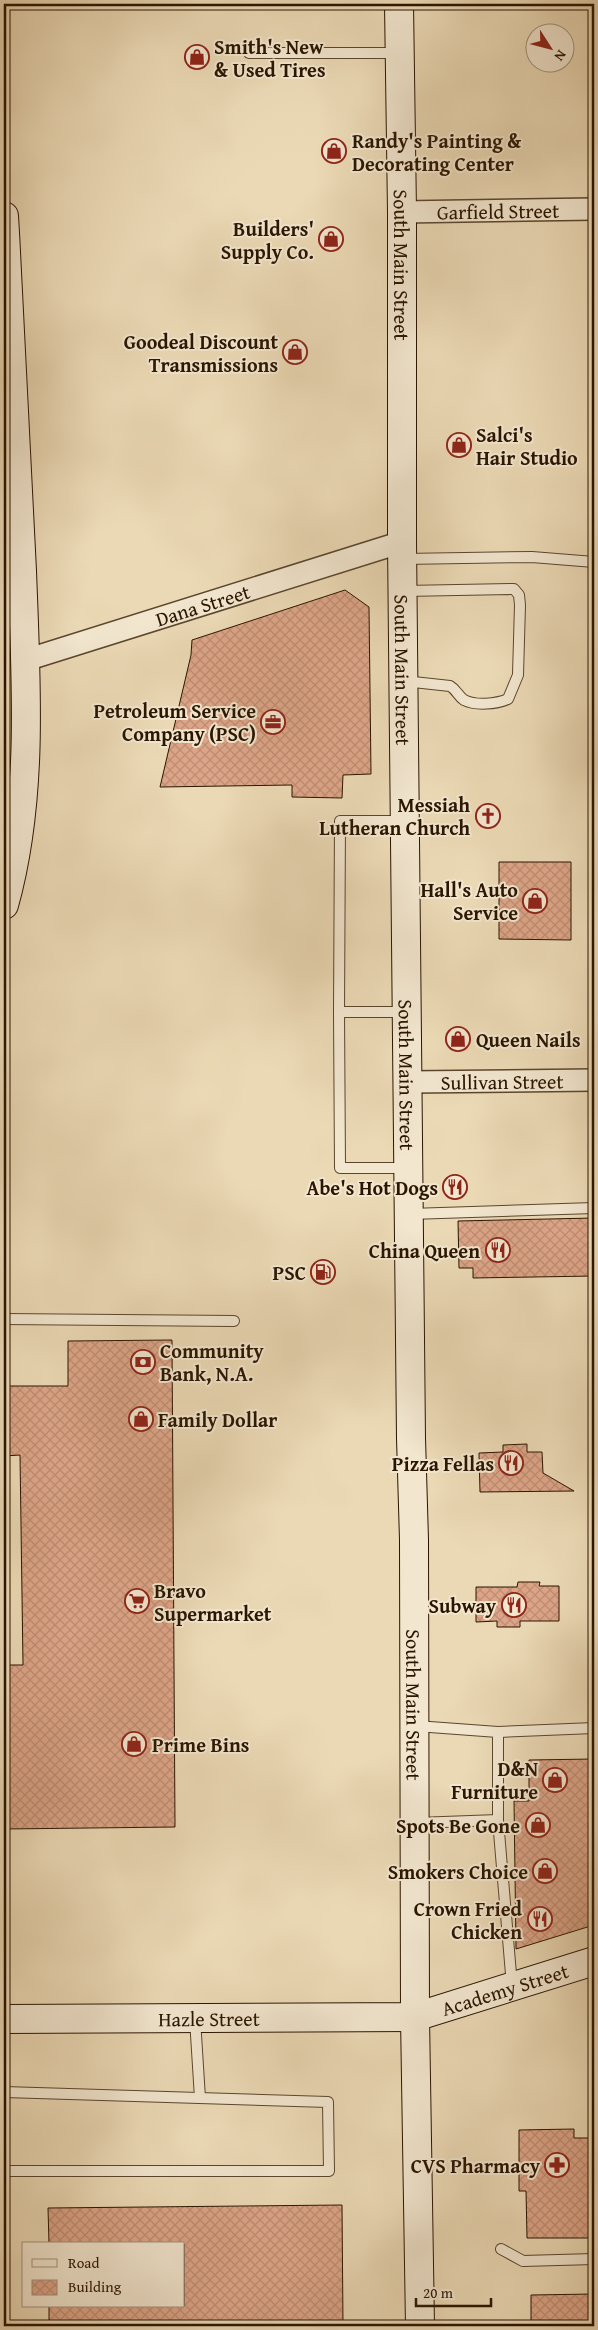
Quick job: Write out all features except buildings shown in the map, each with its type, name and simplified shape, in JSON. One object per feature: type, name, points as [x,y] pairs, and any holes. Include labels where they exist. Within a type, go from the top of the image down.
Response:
[{"type":"street","name":"South Main Street","points":[[399,4],[402,212],[403,681],[415,1726],[415,2017],[420,2326]]},
{"type":"street","name":"Garfield Street","points":[[402,212],[594,209]]},
{"type":"street","points":[[4,216],[15,396],[15,663],[25,771],[13,872],[4,905]]},
{"type":"street","name":"Dana Street","points":[[15,663],[402,550]]},
{"type":"street","name":"Sullivan Street","points":[[408,1082],[594,1080]]},
{"type":"street","name":"Academy Street","points":[[415,2017],[594,1961]]},
{"type":"street","name":"Hazle Street","points":[[4,2019],[415,2017]]},
{"type":"lane","points":[[249,53],[399,53]]},
{"type":"lane","points":[[402,550],[594,562]]},
{"type":"lane","points":[[403,591],[514,589],[519,595],[520,605],[518,675],[508,699],[500,702],[478,703],[465,700],[456,689],[450,686],[403,681]]},
{"type":"lane","points":[[405,821],[340,821],[340,1168],[409,1168]]},
{"type":"lane","points":[[339,1012],[408,1012]]},
{"type":"lane","points":[[410,1214],[594,1208]]},
{"type":"lane","points":[[4,1318],[234,1321]]},
{"type":"lane","points":[[415,1726],[498,1732],[594,1728]]},
{"type":"lane","points":[[498,1732],[498,1820],[512,1987]]},
{"type":"lane","points":[[415,1823],[498,1820]]},
{"type":"lane","points":[[195,2018],[200,2098]]},
{"type":"lane","points":[[4,2092],[328,2102],[329,2171],[4,2171]]},
{"type":"lane","points":[[501,2249],[523,2261],[594,2259]]},
{"type":"place","name":"Smith's New & Used Tires","points":[[197,57]]},
{"type":"place","name":"Randy's Painting & Decorating Center","points":[[334,151]]},
{"type":"place","name":"Builders' Supply Co.","points":[[331,239]]},
{"type":"place","name":"Goodeal Discount Transmissions","points":[[295,352]]},
{"type":"place","name":"Salci's Hair Studio","points":[[459,445]]},
{"type":"place","name":"Petroleum Service Company (PSC)","points":[[273,722]]},
{"type":"place","name":"Messiah Lutheran Church","points":[[488,816]]},
{"type":"place","name":"Hall's Auto Service","points":[[535,901]]},
{"type":"place","name":"Queen Nails","points":[[458,1039]]},
{"type":"place","name":"Abe's Hot Dogs","points":[[455,1187]]},
{"type":"place","name":"China Queen","points":[[498,1250]]},
{"type":"place","name":"PSC","points":[[323,1272]]},
{"type":"place","name":"Community Bank, N.A.","points":[[143,1362]]},
{"type":"place","name":"Family Dollar","points":[[141,1419]]},
{"type":"place","name":"Pizza Fellas","points":[[511,1463]]},
{"type":"place","name":"Bravo Supermarket","points":[[137,1601]]},
{"type":"place","name":"Subway","points":[[514,1605]]},
{"type":"place","name":"Prime Bins","points":[[134,1744]]},
{"type":"place","name":"D&N Furniture","points":[[555,1780]]},
{"type":"place","name":"Spots Be Gone","points":[[538,1825]]},
{"type":"place","name":"Smokers Choice","points":[[545,1871]]},
{"type":"place","name":"Crown Fried Chicken","points":[[540,1919]]},
{"type":"place","name":"CVS Pharmacy","points":[[557,2165]]}]
